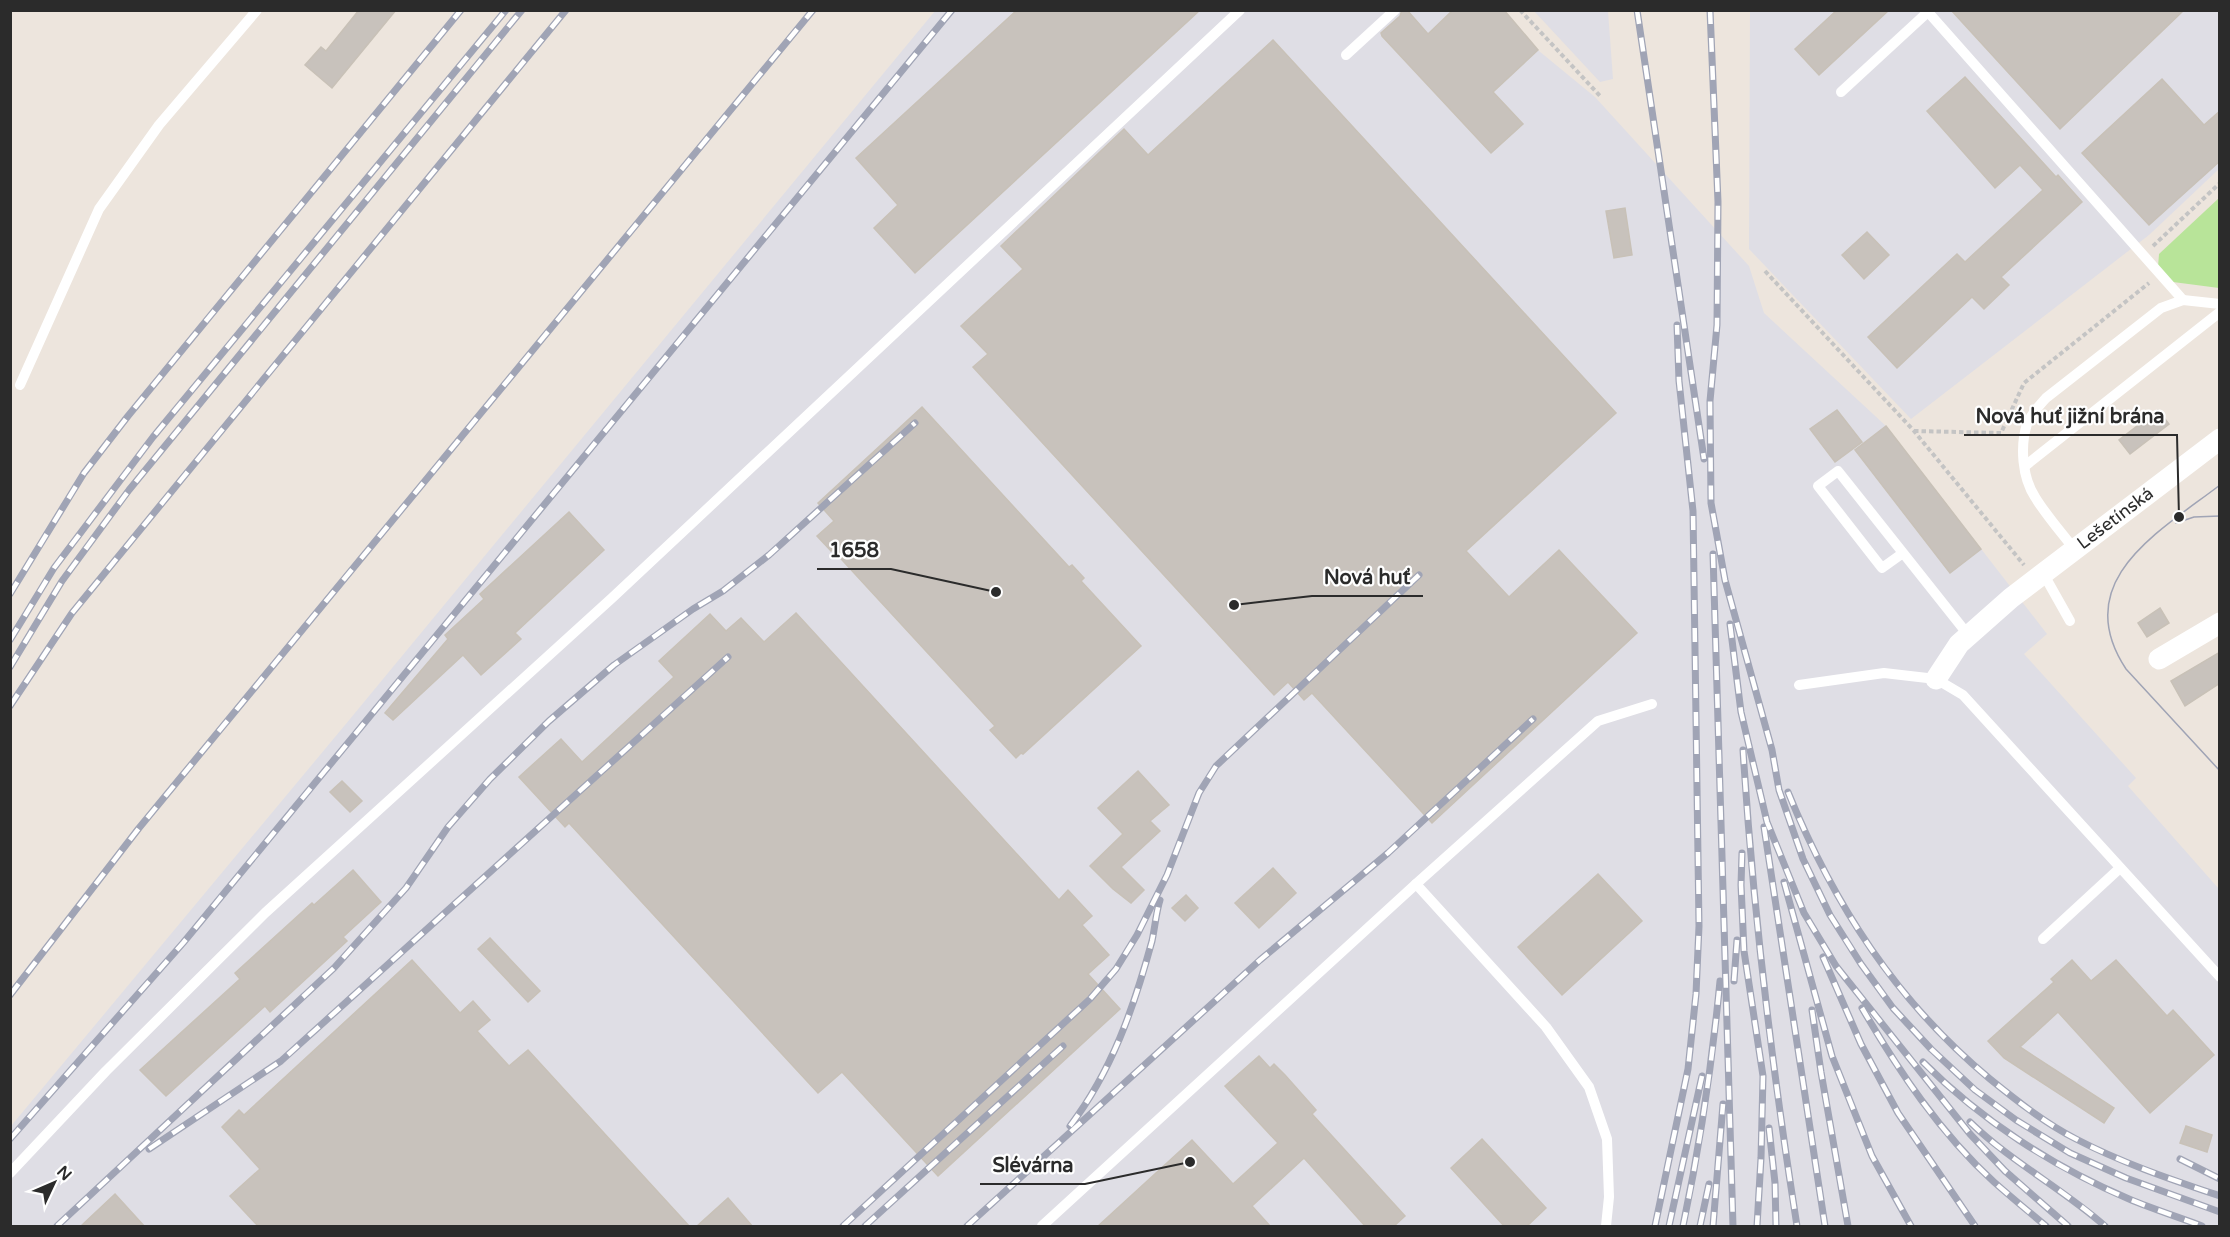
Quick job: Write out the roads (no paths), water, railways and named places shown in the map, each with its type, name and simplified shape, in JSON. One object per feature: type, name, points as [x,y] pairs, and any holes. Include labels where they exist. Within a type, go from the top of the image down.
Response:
[{"type":"street","name":"Lešetínská","points":[[1936,679],[1959,644],[2011,598],[2220,439]]},
{"type":"street","points":[[2159,659],[2220,623]]},
{"type":"lane","points":[[20,385],[99,209],[159,124],[257,10]]},
{"type":"lane","points":[[10,1173],[106,1071],[265,913],[612,598],[1240,10]]},
{"type":"lane","points":[[1346,55],[1395,10]]},
{"type":"lane","points":[[1841,92],[1929,11],[2183,300]]},
{"type":"lane","points":[[2074,549],[2034,496],[2026,475],[2025,437],[2027,424],[2034,412],[2046,398],[2152,315],[2172,303],[2183,300],[2220,304]]},
{"type":"lane","points":[[2025,465],[2220,312]]},
{"type":"lane","points":[[1903,553],[1882,568],[1818,486],[1838,471],[1969,636]]},
{"type":"lane","points":[[2039,576],[2070,621]]},
{"type":"lane","points":[[1799,685],[1884,673],[1936,679],[1963,695],[2220,977]]},
{"type":"lane","points":[[1042,1227],[1416,884],[1598,721],[1652,704]]},
{"type":"lane","points":[[2043,939],[2120,868]]},
{"type":"lane","points":[[1416,884],[1546,1027],[1589,1087],[1607,1139],[1609,1197],[1606,1227]]},
{"type":"tram line","points":[[2220,485],[2149,540],[2129,561],[2114,584],[2108,610],[2111,638],[2126,669],[2220,771]]},
{"type":"tram line","points":[[2176,523],[2194,517],[2220,516]]},
{"type":"railway","points":[[10,594],[84,473],[128,416],[461,10]]},
{"type":"railway","points":[[10,640],[54,568],[153,437],[506,10]]},
{"type":"railway","points":[[10,667],[62,581],[129,490],[522,10]]},
{"type":"railway","points":[[10,706],[72,613],[566,10]]},
{"type":"railway","points":[[10,995],[139,828],[813,10]]},
{"type":"railway","points":[[10,1139],[183,943],[952,10]]},
{"type":"railway","points":[[1637,10],[1704,459]]},
{"type":"railway","points":[[1710,10],[1718,202],[1717,325],[1710,401],[1711,503],[1725,580],[1772,750],[1779,790],[1803,859],[1830,915],[1861,964],[1893,1008],[1931,1049],[1975,1090],[2016,1120],[2070,1153],[2126,1178],[2220,1212]]},
{"type":"railway","points":[[1655,1226],[1688,1069],[1696,994],[1699,926],[1693,511],[1679,381],[1677,325]]},
{"type":"railway","points":[[57,1226],[334,968],[406,888],[448,827],[490,779],[549,721],[614,665],[693,609],[723,591],[769,555],[915,423]]},
{"type":"railway","points":[[1713,554],[1733,1226]]},
{"type":"railway","points":[[843,1226],[1090,999],[1116,969],[1137,935],[1167,875],[1199,793],[1216,766],[1419,575]]},
{"type":"railway","points":[[1730,624],[1741,712],[1767,822],[1804,913],[1836,966],[1970,1134],[2005,1171],[2068,1226]]},
{"type":"railway","points":[[149,1149],[281,1061],[728,657]]},
{"type":"railway","points":[[967,1226],[1260,960],[1388,853],[1533,719]]},
{"type":"railway","points":[[1743,750],[1764,989],[1797,1226]]},
{"type":"railway","points":[[1788,792],[1826,874],[1871,949],[1925,1017],[1956,1049],[2010,1095],[2065,1133],[2129,1163],[2220,1196]]},
{"type":"railway","points":[[1764,827],[1825,1226]]},
{"type":"railway","points":[[1742,853],[1744,951],[1763,1076],[1757,1226]]},
{"type":"railway","points":[[1784,882],[1832,1056],[1872,1156],[1911,1226]]},
{"type":"railway","points":[[1070,1126],[1098,1083],[1120,1038],[1145,966],[1160,900]]},
{"type":"railway","points":[[1734,981],[1737,940]]},
{"type":"railway","points":[[1823,957],[1861,1044],[1898,1113],[1975,1226]]},
{"type":"railway","points":[[1683,1226],[1705,1104],[1720,981]]},
{"type":"railway","points":[[1862,1008],[1905,1077],[1938,1122],[1974,1163],[2046,1226]]},
{"type":"railway","points":[[1812,1010],[1848,1226]]},
{"type":"railway","points":[[865,1226],[1063,1046]]},
{"type":"railway","points":[[1923,1062],[1969,1103],[2046,1157],[2129,1199],[2202,1226]]},
{"type":"railway","points":[[1669,1226],[1702,1076]]},
{"type":"railway","points":[[1713,1226],[1723,1104]]},
{"type":"railway","points":[[1970,1122],[2002,1150],[2072,1199],[2105,1226]]},
{"type":"railway","points":[[1769,1128],[1775,1183],[1776,1226]]},
{"type":"railway","points":[[2180,1159],[2220,1179]]},
{"type":"railway","points":[[1700,1226],[1709,1184]]},
{"type":"place","name":"Nová huť jižní brána","points":[[2179,517]]},
{"type":"place","name":"1658","points":[[996,592]]},
{"type":"place","name":"Nová huť","points":[[1234,605]]},
{"type":"place","name":"Slévárna","points":[[1190,1162]]}]
